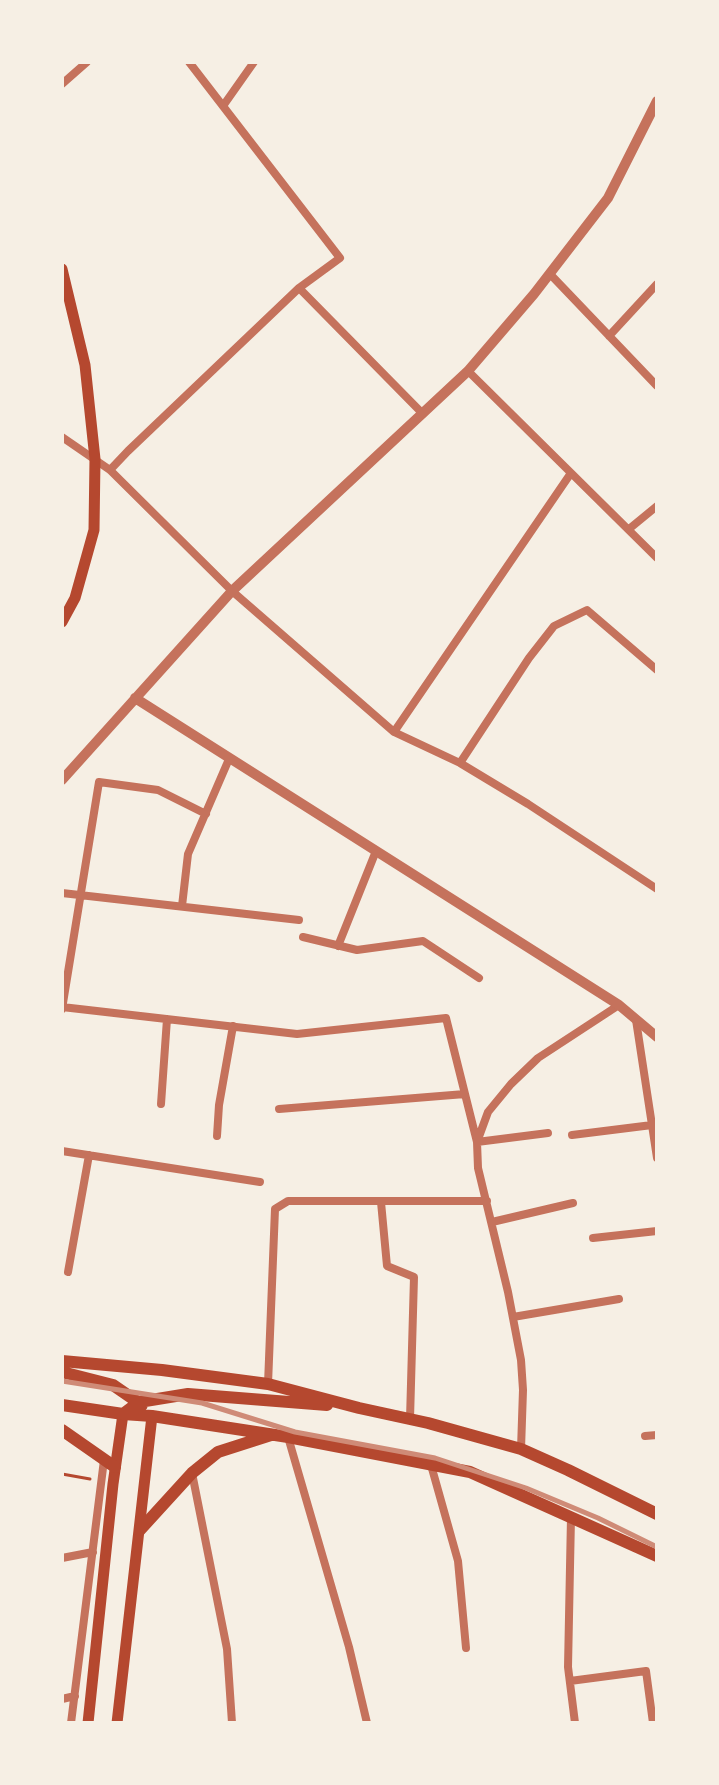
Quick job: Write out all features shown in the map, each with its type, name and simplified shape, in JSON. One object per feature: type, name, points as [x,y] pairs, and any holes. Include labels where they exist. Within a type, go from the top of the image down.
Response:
[{"type":"main road","points":[[62,269],[85,365],[95,459],[94,530],[75,598],[62,622]]},
{"type":"main road","points":[[62,1361],[268,1384],[410,1419],[521,1449],[657,1514]]},
{"type":"main road","points":[[62,1372],[113,1385],[139,1402],[152,1416],[117,1723]]},
{"type":"main road","points":[[88,1723],[110,1464],[123,1414],[139,1402],[188,1394],[359,1408]]},
{"type":"main road","points":[[62,1405],[281,1436],[470,1472],[657,1556]]},
{"type":"main road","points":[[62,1430],[68,1438],[110,1464]]},
{"type":"main road","points":[[140,1530],[192,1473],[218,1452],[281,1436]]},
{"type":"street","points":[[62,84],[87,62]]},
{"type":"street","points":[[110,470],[299,288],[340,258],[189,62]]},
{"type":"street","points":[[223,106],[254,62]]},
{"type":"street","points":[[62,780],[232,591],[468,371],[550,274],[608,198],[657,101]]},
{"type":"street","points":[[550,274],[657,386]]},
{"type":"street","points":[[609,336],[657,284]]},
{"type":"street","points":[[299,288],[423,414]]},
{"type":"street","points":[[468,371],[657,558]]},
{"type":"street","points":[[62,437],[110,470],[232,591],[394,732],[460,763],[657,889]]},
{"type":"street","points":[[394,732],[571,473]]},
{"type":"street","points":[[629,529],[657,506]]},
{"type":"street","points":[[460,763],[529,658],[554,626],[587,610],[657,670]]},
{"type":"street","points":[[135,698],[619,1005],[657,1037]]},
{"type":"street","points":[[182,906],[188,854],[229,759]]},
{"type":"street","points":[[206,814],[158,790],[99,782],[62,1008],[297,1034],[446,1018],[477,1142],[478,1168],[521,1360],[521,1449]]},
{"type":"street","points":[[338,946],[376,851]]},
{"type":"street","points":[[62,893],[299,920]]},
{"type":"street","points":[[303,937],[357,950],[423,941],[479,978]]},
{"type":"street","points":[[477,1142],[488,1112],[520,1075],[538,1058],[619,1005]]},
{"type":"street","points":[[161,1104],[167,1019]]},
{"type":"street","points":[[636,1020],[657,1158]]},
{"type":"street","points":[[217,1136],[219,1105],[233,1026]]},
{"type":"street","points":[[279,1109],[465,1094]]},
{"type":"street","points":[[572,1135],[652,1125]]},
{"type":"street","points":[[477,1142],[548,1133]]},
{"type":"street","points":[[62,1151],[260,1182]]},
{"type":"street","points":[[68,1272],[89,1155]]},
{"type":"street","points":[[268,1384],[275,1209],[288,1201],[487,1201]]},
{"type":"street","points":[[381,1202],[387,1266],[414,1277],[410,1419]]},
{"type":"street","points":[[492,1222],[573,1203]]},
{"type":"street","points":[[593,1238],[657,1231]]},
{"type":"street","points":[[513,1317],[619,1299]]},
{"type":"street","points":[[645,1436],[657,1435]]},
{"type":"street","points":[[281,1436],[349,1647],[367,1723]]},
{"type":"street","points":[[71,1723],[103,1481],[110,1464]]},
{"type":"street","points":[[431,1465],[458,1561],[466,1648]]},
{"type":"street","points":[[192,1473],[227,1649],[232,1723]]},
{"type":"street","points":[[571,1517],[568,1667],[575,1723]]},
{"type":"street","points":[[62,1558],[93,1552]]},
{"type":"street","points":[[570,1681],[646,1671],[653,1723]]},
{"type":"street","points":[[62,1699],[75,1696]]},
{"type":"path","points":[[62,1474],[103,1481]]},
{"type":"railway","points":[[62,1381],[202,1403],[295,1432],[435,1458],[526,1488],[657,1547]]}]
